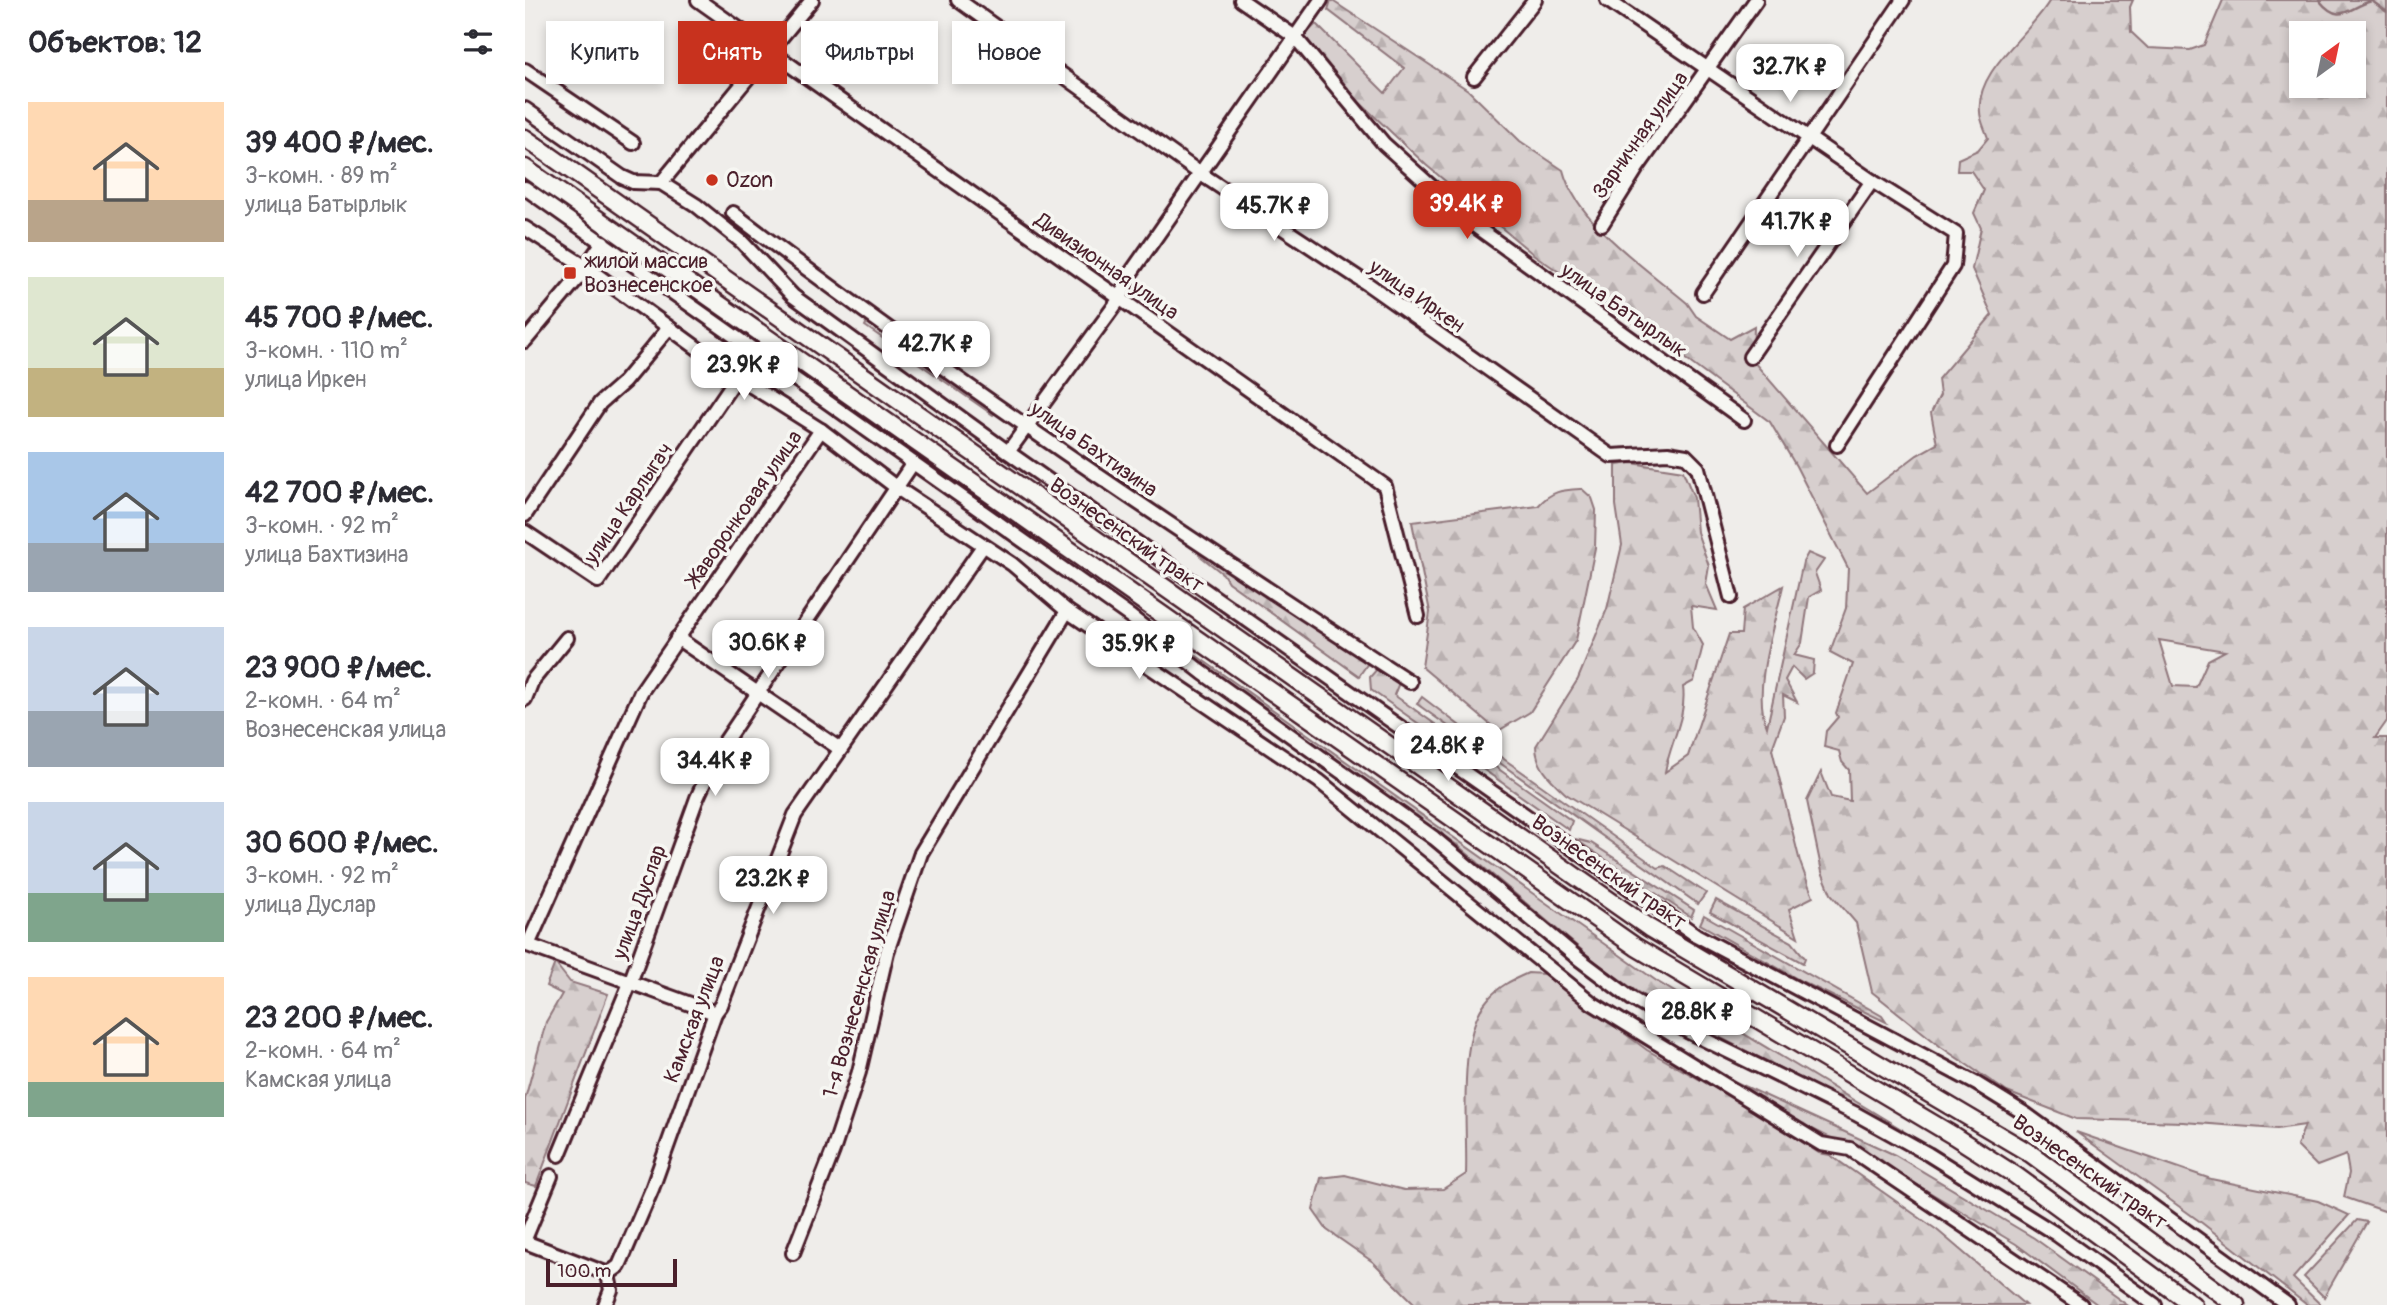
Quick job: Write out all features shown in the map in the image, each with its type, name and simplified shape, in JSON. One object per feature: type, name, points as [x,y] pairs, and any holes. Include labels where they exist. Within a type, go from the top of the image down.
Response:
[{"type":"main road","name":"Вознесенский тракт","points":[[525,138],[1649,928],[2031,1154],[2236,1305]]},
{"type":"main road","name":"Вознесенский тракт","points":[[525,168],[1636,947],[1964,1143],[2193,1305]]},
{"type":"street","name":"Дивизионная улица","points":[[698,0],[728,21]]},
{"type":"street","points":[[787,30],[812,0]]},
{"type":"street","name":"улица Иркен","points":[[958,0],[1201,174],[1369,285],[1611,456],[1668,453],[1686,456],[1698,468],[1731,597]]},
{"type":"street","name":"улица Батырлык","points":[[1241,0],[1295,37],[1384,144],[1475,226],[1744,420]]},
{"type":"street","points":[[1008,452],[1121,297],[1128,277],[1321,0]]},
{"type":"street","points":[[1474,78],[1535,0]]},
{"type":"street","points":[[1607,0],[1872,181],[1956,234],[1954,266],[1837,445]]},
{"type":"street","name":"Зарничная улица","points":[[1602,224],[1637,169],[1710,69],[1756,0]]},
{"type":"street","points":[[1703,293],[1903,0]]},
{"type":"street","name":"Дивизионная улица","points":[[787,62],[1385,486],[1418,616]]},
{"type":"street","points":[[525,70],[633,143]]},
{"type":"street","points":[[661,183],[742,84]]},
{"type":"street","points":[[525,109],[622,177],[633,182],[661,183],[742,242],[793,296],[1008,452],[1696,935],[1977,1084],[2027,1115],[2288,1305]]},
{"type":"street","points":[[1750,357],[1872,181]]},
{"type":"street","points":[[525,188],[1434,838],[1579,959],[1632,999],[1689,1032],[1856,1114],[1928,1154],[2056,1234],[2155,1305]]},
{"type":"street","name":"улица Бахтизина","points":[[733,214],[806,269],[1161,519],[1410,682]]},
{"type":"street","points":[[525,228],[586,267],[737,377],[821,430],[897,488],[1012,564],[1067,611],[1319,781],[1592,1003],[1821,1143],[1859,1155],[2081,1305]]},
{"type":"street","points":[[525,341],[586,267],[603,242]]},
{"type":"street","points":[[525,515],[600,403],[624,382],[668,329]]},
{"type":"street","name":"улица Карлыгач","points":[[525,532],[598,581],[737,377]]},
{"type":"street","name":"Жаворонковая улица","points":[[526,944],[641,692],[821,430]]},
{"type":"street","name":"улица Дуслар","points":[[559,1155],[630,983],[697,798],[718,752],[913,463]]},
{"type":"street","name":"Камская улица","points":[[605,1305],[611,1290],[608,1274],[619,1266],[652,1189],[715,1013],[721,1005],[795,815],[983,546]]},
{"type":"street","name":"1-я Вознесенская улица","points":[[793,1253],[833,1151],[859,1072],[887,952],[921,853],[1067,611]]},
{"type":"street","points":[[677,638],[840,749]]},
{"type":"street","points":[[525,699],[532,681],[567,639]]},
{"type":"street","points":[[526,944],[715,1013]]},
{"type":"street","points":[[551,1176],[525,1240],[608,1274]]},
{"type":"green space","points":[[1331,0],[1468,90],[1520,141],[1563,170],[1570,189],[1597,226],[1687,303],[1696,316],[1730,339],[1754,326],[1753,361],[1867,493],[1917,455],[1937,444],[1931,413],[1940,395],[1938,379],[1992,315],[1972,269],[1981,228],[1974,213],[1984,190],[1971,171],[1957,171],[1958,159],[1978,150],[1988,138],[1980,112],[1986,82],[1995,67],[2050,0],[2133,0],[2130,7],[2131,32],[2148,48],[2190,50],[2204,45],[2223,0],[2387,0],[2387,721],[2375,738],[2387,738],[2387,1212],[2344,1197],[2349,1173],[2346,1155],[2317,1166],[2297,1146],[2305,1125],[2277,1129],[2183,1122],[2076,1119],[2007,1092],[1941,1047],[1872,992],[1856,923],[1831,894],[1822,872],[1807,801],[1821,772],[1831,797],[1850,801],[1849,770],[1842,762],[1839,751],[1824,747],[1826,731],[1838,717],[1836,713],[1853,664],[1830,652],[1846,608],[1848,568],[1796,466],[1770,422],[1684,358],[1533,254],[1426,165],[1355,98],[1304,36],[1316,24],[1385,93],[1404,68],[1328,10]],"holes":[[[2159,640],[2225,651],[2208,660],[2196,687],[2173,686]]]},
{"type":"green space","points":[[867,322],[996,412],[993,415],[865,326]]},
{"type":"green space","points":[[1632,463],[1683,471],[1694,498],[1697,532],[1709,566],[1706,584],[1717,610],[1691,606],[1693,627],[1703,645],[1694,681],[1683,687],[1683,708],[1665,772],[1688,756],[1729,634],[1741,634],[1743,609],[1783,586],[1763,677],[1763,712],[1767,727],[1803,562],[1808,553],[1824,560],[1815,573],[1821,590],[1809,597],[1802,643],[1794,655],[1814,660],[1813,673],[1804,679],[1792,667],[1785,680],[1797,702],[1783,695],[1784,716],[1772,749],[1800,862],[1813,897],[1789,909],[1798,937],[1566,794],[1550,778],[1539,760],[1536,746],[1578,679],[1607,609],[1622,545],[1616,505],[1616,465]]},
{"type":"green space","points":[[1582,489],[1592,498],[1596,510],[1595,548],[1576,640],[1530,712],[1498,731],[1422,667],[1430,612],[1412,522],[1538,506],[1558,492]]},
{"type":"green space","points":[[1198,550],[1368,663],[1359,676],[1228,582],[1223,574],[1199,555]]},
{"type":"green space","points":[[1187,649],[1658,982],[1903,1130],[1685,1020],[1636,991],[1597,963],[1457,845],[1207,668]]},
{"type":"green space","points":[[1377,669],[1399,683],[1394,695],[1572,821],[1569,830],[1371,690],[1370,677]]},
{"type":"green space","points":[[1422,697],[1501,757],[1658,868],[1665,866],[1706,893],[1698,904],[1417,704]]},
{"type":"green space","points":[[1575,839],[1591,843],[1694,910],[1691,917]]},
{"type":"green space","points":[[1716,900],[1792,942],[1805,958],[1803,963],[1710,912]]},
{"type":"green space","points":[[1704,915],[1882,1016],[1886,1022],[1801,981],[1700,924]]},
{"type":"green space","points":[[555,963],[570,982],[608,994],[536,1186],[525,1183],[525,1099],[546,1022],[562,994],[546,986]]},
{"type":"green space","points":[[1528,973],[1544,974],[1647,1050],[1752,1109],[1819,1153],[1830,1155],[1937,1230],[2025,1305],[1416,1305],[1373,1262],[1327,1230],[1313,1210],[1321,1178],[1345,1175],[1404,1190],[1443,1189],[1466,1174],[1466,1083],[1471,1035],[1478,1015],[1488,999],[1506,984]]},
{"type":"green space","points":[[1725,1077],[1895,1155],[2034,1238],[2127,1305],[2098,1305],[2016,1244],[1877,1161],[1782,1114]]},
{"type":"green space","points":[[2076,1132],[2211,1179],[2318,1201],[2349,1215],[2293,1278],[2321,1305],[2307,1305],[2202,1223]]},
{"type":"green space","points":[[2357,1220],[2367,1222],[2324,1297],[2304,1277]]},
{"type":"waterway","points":[[2319,0],[2339,14],[2372,1],[2387,12]]},
{"type":"place","name":"Ozon","points":[[712,180]]},
{"type":"place","name":"жилой массив Вознесенское","points":[[570,273]]}]
